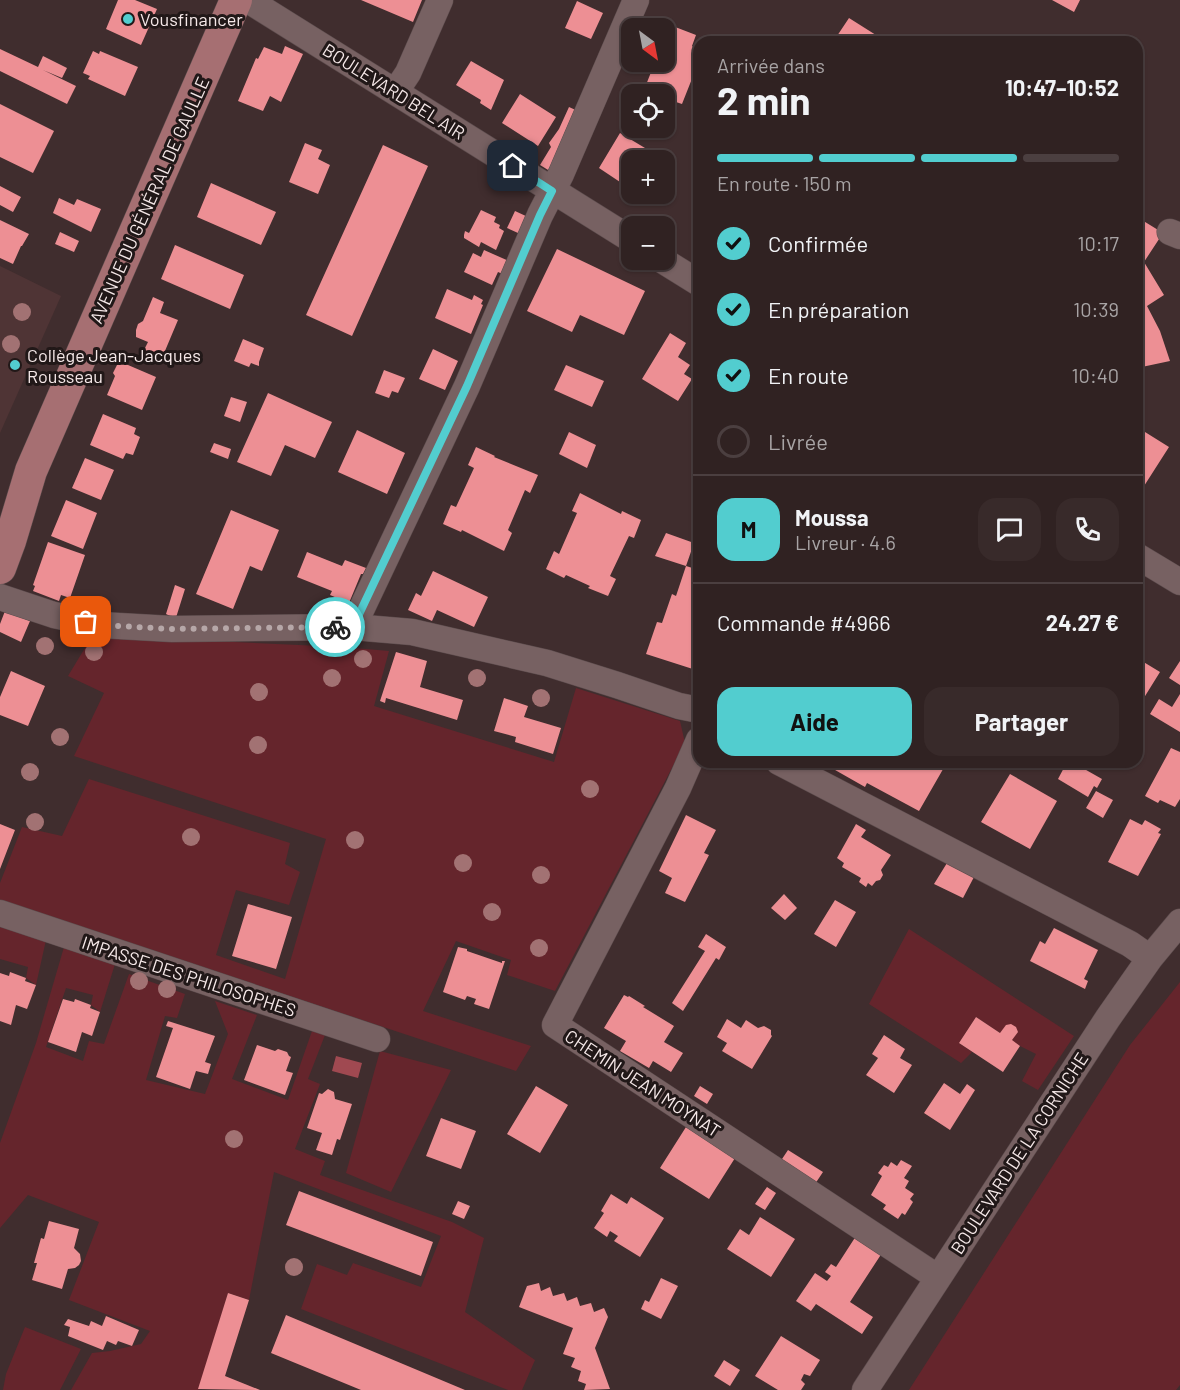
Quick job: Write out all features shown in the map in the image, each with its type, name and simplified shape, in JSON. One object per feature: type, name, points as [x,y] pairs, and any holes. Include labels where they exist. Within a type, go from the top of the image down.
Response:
[{"type":"main road","name":"AVENUE DU GÉNÉRAL DE GAULLE","points":[[0,502],[216,0]]},
{"type":"main road","name":"AVENUE DU GÉNÉRAL DE GAULLE","points":[[0,568],[31,471],[236,0]]},
{"type":"street","name":"BOULEVARD BEL AIR","points":[[248,0],[621,233]]},
{"type":"street","points":[[396,92],[408,73],[440,0]]},
{"type":"street","points":[[353,627],[467,386],[636,0]]},
{"type":"street","points":[[675,268],[693,279]]},
{"type":"street","points":[[1143,560],[1180,582]]},
{"type":"street","points":[[0,597],[54,615],[101,625],[172,629],[353,627],[412,632],[538,661],[693,709]]},
{"type":"street","name":"CHEMIN JEAN MOYNAT","points":[[693,754],[678,788],[555,1025],[937,1277]]},
{"type":"street","points":[[790,768],[1119,939],[1150,958]]},
{"type":"street","name":"IMPASSE DES PHILOSOPHES","points":[[0,913],[377,1039]]},
{"type":"street","name":"BOULEVARD DE LA CORNICHE","points":[[865,1390],[1095,1036],[1150,958],[1180,922]]},
{"type":"shaded area","name":"Collège Jean-Jacques Rousseau","points":[[0,266],[61,296],[0,433]]},
{"type":"shaded area","points":[[94,633],[389,651],[374,706],[554,762],[576,688],[680,721],[685,743],[555,991],[507,975],[511,960],[456,941],[423,1011],[531,1046],[516,1071],[0,900],[0,883],[22,827],[62,836],[89,779],[290,843],[285,864],[300,872],[289,905],[236,890],[216,955],[285,979],[326,839],[74,756],[104,693],[68,676]]},
{"type":"shaded area","points":[[0,927],[46,940],[36,985],[26,978],[28,967],[0,959]]},
{"type":"shaded area","points":[[909,929],[1074,1036],[1038,1090],[1022,1081],[1036,1054],[976,1017],[959,1043],[972,1052],[961,1063],[869,1004]]},
{"type":"shaded area","points":[[64,947],[115,964],[100,1012],[91,1005],[93,995],[66,988],[46,1047],[83,1061],[89,1041],[104,1044],[129,974],[185,994],[177,1018],[165,1016],[146,1080],[205,1094],[228,1034],[215,1001],[257,1015],[232,1079],[288,1100],[312,1031],[325,1035],[308,1079],[320,1084],[295,1149],[325,1161],[320,1175],[452,1222],[484,1238],[465,1312],[535,1360],[522,1390],[508,1390],[301,1309],[317,1264],[347,1275],[353,1263],[421,1287],[441,1236],[274,1172],[249,1300],[228,1293],[200,1390],[71,1390],[92,1353],[141,1344],[150,1331],[69,1300],[99,1222],[28,1195],[0,1228],[0,1143],[36,1043]]},
{"type":"shaded area","points":[[1180,982],[1180,1385],[1176,1390],[909,1390],[1130,1045]]},
{"type":"shaded area","points":[[380,1051],[451,1070],[391,1192],[346,1173]]},
{"type":"shaded area","points":[[336,1056],[362,1063],[358,1078],[332,1071]]},
{"type":"shaded area","points":[[25,1327],[81,1349],[60,1390],[3,1390],[6,1374]]},
{"type":"building","points":[[118,0],[135,0],[157,9],[141,45],[106,29]]},
{"type":"building","points":[[361,0],[422,0],[413,22]]},
{"type":"building","points":[[1052,0],[1080,0],[1074,12]]},
{"type":"building","points":[[577,1],[603,13],[591,39],[565,28]]},
{"type":"building","points":[[849,18],[878,36],[837,36]]},
{"type":"building","points":[[675,27],[696,35],[693,36],[692,46],[693,76],[682,104],[675,102],[675,84],[646,84],[651,72],[675,72]]},
{"type":"building","points":[[285,46],[303,54],[281,102],[270,96],[263,111],[238,101],[256,58],[258,59],[264,47],[282,54]]},
{"type":"building","points":[[0,49],[38,67],[43,56],[67,68],[62,78],[43,70],[76,86],[67,104],[0,71]]},
{"type":"building","points":[[93,51],[99,54],[100,51],[138,67],[125,96],[88,79],[90,76],[83,73]]},
{"type":"building","points":[[471,61],[504,80],[491,110],[480,103],[481,100],[456,85]]},
{"type":"building","points":[[520,94],[556,117],[538,146],[502,123]]},
{"type":"building","points":[[0,104],[54,131],[33,173],[0,157]]},
{"type":"building","points":[[569,107],[580,112],[553,173],[540,165]]},
{"type":"building","points":[[620,133],[621,138],[628,138],[648,150],[621,150],[621,183],[599,168]]},
{"type":"building","points":[[305,143],[322,150],[318,159],[330,165],[318,194],[289,182]]},
{"type":"building","points":[[383,145],[428,166],[352,336],[306,315]]},
{"type":"building","points":[[211,183],[276,212],[261,245],[197,217]]},
{"type":"building","points":[[0,186],[21,197],[13,212],[0,205]]},
{"type":"building","points":[[59,198],[74,205],[77,199],[101,209],[91,232],[53,213]]},
{"type":"building","points":[[481,210],[496,217],[494,222],[504,231],[496,250],[481,242],[479,247],[464,238],[465,231],[469,233]]},
{"type":"building","points":[[515,211],[528,217],[518,233],[507,228]]},
{"type":"building","points":[[0,220],[29,234],[13,264],[0,258]]},
{"type":"building","points":[[1143,221],[1163,233],[1144,262],[1164,295],[1147,306],[1160,331],[1170,361],[1143,367]]},
{"type":"building","points":[[60,232],[79,241],[74,252],[55,244]]},
{"type":"building","points":[[175,245],[244,275],[230,309],[161,279]]},
{"type":"building","points":[[557,249],[645,291],[624,335],[580,315],[572,332],[527,311]]},
{"type":"building","points":[[484,250],[511,262],[505,275],[498,272],[492,285],[464,272],[473,253],[481,257]]},
{"type":"building","points":[[447,289],[472,300],[474,295],[483,300],[471,334],[435,318]]},
{"type":"building","points":[[153,297],[164,302],[160,313],[178,320],[162,358],[144,350],[148,342],[136,337],[138,324],[143,321]]},
{"type":"building","points":[[670,333],[686,343],[678,357],[690,365],[684,374],[692,379],[678,401],[642,379]]},
{"type":"building","points":[[243,339],[264,348],[259,366],[251,363],[249,367],[234,361]]},
{"type":"building","points":[[433,349],[458,361],[445,390],[419,379]]},
{"type":"building","points":[[121,362],[156,377],[142,410],[107,395],[115,376],[113,373]]},
{"type":"building","points":[[566,365],[604,381],[592,407],[554,390]]},
{"type":"building","points":[[384,370],[405,378],[398,393],[392,391],[389,398],[375,393]]},
{"type":"building","points":[[268,393],[332,422],[315,458],[285,445],[271,476],[237,462]]},
{"type":"building","points":[[231,397],[247,402],[240,422],[224,416]]},
{"type":"building","points":[[103,414],[136,428],[134,434],[140,437],[133,455],[126,453],[123,459],[90,445]]},
{"type":"building","points":[[357,430],[405,453],[387,494],[338,472]]},
{"type":"building","points":[[1143,431],[1169,447],[1143,488]]},
{"type":"building","points":[[569,432],[596,445],[587,468],[559,454]]},
{"type":"building","points":[[214,443],[231,449],[228,459],[210,452]]},
{"type":"building","points":[[476,447],[538,475],[530,493],[525,490],[508,530],[512,533],[504,551],[462,530],[461,532],[443,524],[451,505],[456,507],[474,468],[468,465]]},
{"type":"building","points":[[85,458],[114,470],[101,500],[72,488]]},
{"type":"building","points":[[580,493],[621,514],[622,511],[641,520],[634,538],[629,536],[610,576],[616,579],[608,596],[566,575],[564,578],[546,569],[554,551],[559,554],[577,513],[572,511]]},
{"type":"building","points":[[66,500],[97,513],[83,549],[51,536]]},
{"type":"building","points":[[231,510],[279,530],[262,571],[250,566],[233,609],[196,594]]},
{"type":"building","points":[[666,533],[693,543],[686,566],[655,556]]},
{"type":"building","points":[[48,542],[85,555],[70,598],[61,595],[59,601],[33,591]]},
{"type":"building","points":[[307,552],[342,566],[345,560],[366,568],[361,574],[349,603],[330,595],[332,591],[297,577]]},
{"type":"building","points":[[686,566],[693,568],[693,669],[646,654],[657,622],[662,623],[672,594],[676,596]]},
{"type":"building","points":[[433,571],[488,597],[474,627],[437,610],[432,621],[408,610],[416,593],[421,596]]},
{"type":"building","points":[[175,585],[185,589],[174,624],[167,624],[170,616],[166,614]]},
{"type":"building","points":[[5,611],[30,621],[21,642],[0,632],[0,624]]},
{"type":"building","points":[[396,652],[427,661],[420,687],[463,700],[457,720],[386,698],[385,703],[380,701]]},
{"type":"building","points":[[1180,661],[1180,685],[1169,678]]},
{"type":"building","points":[[1143,662],[1160,672],[1143,699]]},
{"type":"building","points":[[11,671],[45,686],[28,726],[0,715],[0,697]]},
{"type":"building","points":[[1180,694],[1180,732],[1150,714],[1159,699],[1172,707]]},
{"type":"building","points":[[504,698],[528,706],[524,717],[561,728],[553,754],[515,742],[516,737],[494,731]]},
{"type":"building","points":[[1171,748],[1180,752],[1180,799],[1175,807],[1160,800],[1158,803],[1145,796]]},
{"type":"building","points":[[832,768],[944,768],[919,811],[867,783],[865,787]]},
{"type":"building","points":[[1064,768],[1083,768],[1102,779],[1097,788],[1094,786],[1088,797],[1058,779]]},
{"type":"building","points":[[1010,774],[1057,801],[1030,849],[981,822]]},
{"type":"building","points":[[1096,791],[1113,800],[1103,818],[1086,808]]},
{"type":"building","points":[[686,815],[716,830],[704,853],[709,855],[685,902],[665,893],[672,878],[659,871]]},
{"type":"building","points":[[1130,819],[1142,825],[1145,820],[1161,829],[1158,833],[1161,834],[1138,876],[1108,862]]},
{"type":"building","points":[[0,824],[15,830],[0,869]]},
{"type":"building","points":[[856,824],[866,830],[861,837],[891,855],[881,870],[883,875],[880,880],[872,886],[868,883],[866,887],[859,882],[861,878],[842,867],[844,863],[837,858]]},
{"type":"building","points":[[947,863],[974,877],[963,898],[934,884]]},
{"type":"building","points":[[784,894],[797,908],[785,920],[771,908]]},
{"type":"building","points":[[835,900],[856,912],[836,947],[814,934]]},
{"type":"building","points":[[248,904],[292,917],[276,969],[232,956]]},
{"type":"building","points":[[1054,928],[1098,950],[1084,979],[1088,981],[1085,989],[1030,961],[1040,941],[1045,944]]},
{"type":"building","points":[[706,934],[726,947],[719,960],[716,958],[683,1011],[672,1003],[705,951],[698,947]]},
{"type":"building","points":[[458,947],[502,963],[505,961],[489,1009],[474,1004],[476,999],[467,996],[465,1000],[443,992]]},
{"type":"building","points":[[10,972],[36,985],[27,1009],[16,1005],[11,1025],[0,1021],[0,973],[9,976]]},
{"type":"building","points":[[624,995],[674,1026],[664,1042],[683,1053],[671,1072],[653,1061],[649,1068],[620,1051],[626,1041],[604,1028]]},
{"type":"building","points":[[63,999],[74,1002],[75,999],[91,1005],[90,1008],[100,1012],[92,1036],[82,1032],[76,1052],[48,1042]]},
{"type":"building","points":[[976,1017],[1000,1033],[1006,1025],[1011,1024],[1016,1027],[1018,1032],[1012,1040],[1020,1046],[1003,1072],[959,1043]]},
{"type":"building","points":[[727,1019],[741,1028],[746,1020],[758,1028],[764,1026],[771,1030],[772,1036],[752,1069],[722,1051],[727,1043],[717,1037]]},
{"type":"building","points":[[168,1021],[215,1036],[205,1062],[211,1064],[208,1074],[196,1071],[190,1089],[156,1077],[173,1028],[166,1026]]},
{"type":"building","points":[[884,1035],[905,1049],[900,1058],[912,1065],[894,1093],[866,1075],[878,1058],[872,1054]]},
{"type":"building","points":[[257,1045],[287,1052],[291,1057],[286,1071],[293,1073],[285,1095],[244,1080]]},
{"type":"building","points":[[944,1083],[960,1094],[967,1084],[975,1090],[950,1130],[924,1113]]},
{"type":"building","points":[[536,1086],[568,1105],[540,1153],[507,1134]]},
{"type":"building","points":[[700,1086],[713,1094],[707,1104],[694,1096]]},
{"type":"building","points":[[328,1089],[334,1092],[335,1099],[352,1104],[340,1140],[337,1139],[332,1155],[316,1150],[322,1133],[307,1128],[319,1093],[322,1094]]},
{"type":"building","points":[[441,1118],[476,1131],[461,1169],[426,1156]]},
{"type":"building","points":[[686,1127],[735,1158],[709,1199],[660,1168]]},
{"type":"building","points":[[788,1150],[823,1172],[815,1184],[780,1162]]},
{"type":"building","points":[[901,1160],[912,1166],[904,1178],[909,1181],[905,1188],[914,1194],[910,1199],[913,1202],[905,1215],[902,1213],[898,1219],[883,1209],[886,1205],[871,1195],[882,1176],[878,1173],[884,1165],[888,1167],[891,1162],[897,1166]]},
{"type":"building","points":[[767,1187],[776,1193],[765,1210],[755,1204]]},
{"type":"building","points":[[299,1191],[433,1242],[421,1276],[286,1225]]},
{"type":"building","points":[[611,1194],[627,1204],[631,1197],[664,1218],[640,1257],[614,1241],[618,1236],[610,1231],[607,1237],[594,1228],[604,1213],[601,1211]]},
{"type":"building","points":[[458,1201],[470,1206],[464,1219],[452,1214]]},
{"type":"building","points":[[760,1217],[795,1239],[771,1277],[727,1249],[740,1229],[749,1235]]},
{"type":"building","points":[[49,1221],[79,1229],[74,1248],[80,1254],[81,1261],[75,1268],[68,1269],[62,1289],[32,1280],[41,1238],[44,1239]]},
{"type":"building","points":[[856,1236],[882,1253],[850,1302],[873,1317],[862,1334],[816,1304],[811,1311],[796,1301],[815,1273],[827,1281],[831,1276],[825,1272],[831,1264],[836,1267]]},
{"type":"building","points":[[661,1278],[678,1286],[661,1319],[641,1309],[645,1300],[649,1302]]},
{"type":"building","points":[[539,1283],[541,1291],[550,1287],[553,1296],[564,1293],[567,1301],[577,1297],[580,1306],[591,1303],[594,1312],[604,1308],[608,1317],[595,1348],[610,1389],[584,1390],[586,1384],[578,1381],[581,1371],[571,1367],[575,1358],[563,1354],[573,1328],[519,1307],[527,1286]]},
{"type":"building","points":[[228,1293],[249,1300],[225,1376],[260,1390],[198,1389]]},
{"type":"building","points":[[286,1315],[465,1390],[361,1390],[271,1353]]},
{"type":"building","points":[[106,1316],[139,1330],[132,1346],[118,1341],[116,1345],[107,1341],[103,1350],[68,1336],[70,1327],[64,1325],[68,1319],[89,1326],[91,1321],[102,1326]]},
{"type":"building","points":[[781,1336],[820,1360],[810,1376],[804,1374],[801,1380],[805,1384],[801,1390],[778,1390],[755,1376]]},
{"type":"building","points":[[724,1360],[740,1370],[730,1386],[714,1376]]},
{"type":"way so far","points":[[86,622],[172,629],[335,627]]},
{"type":"place","name":"Vousfinancer","points":[[128,19]]},
{"type":"place","name":"Collège Jean-Jacques Rousseau","points":[[15,365]]},
{"type":"route","points":[[335,627],[353,627],[467,386],[552,191],[513,166]]}]
